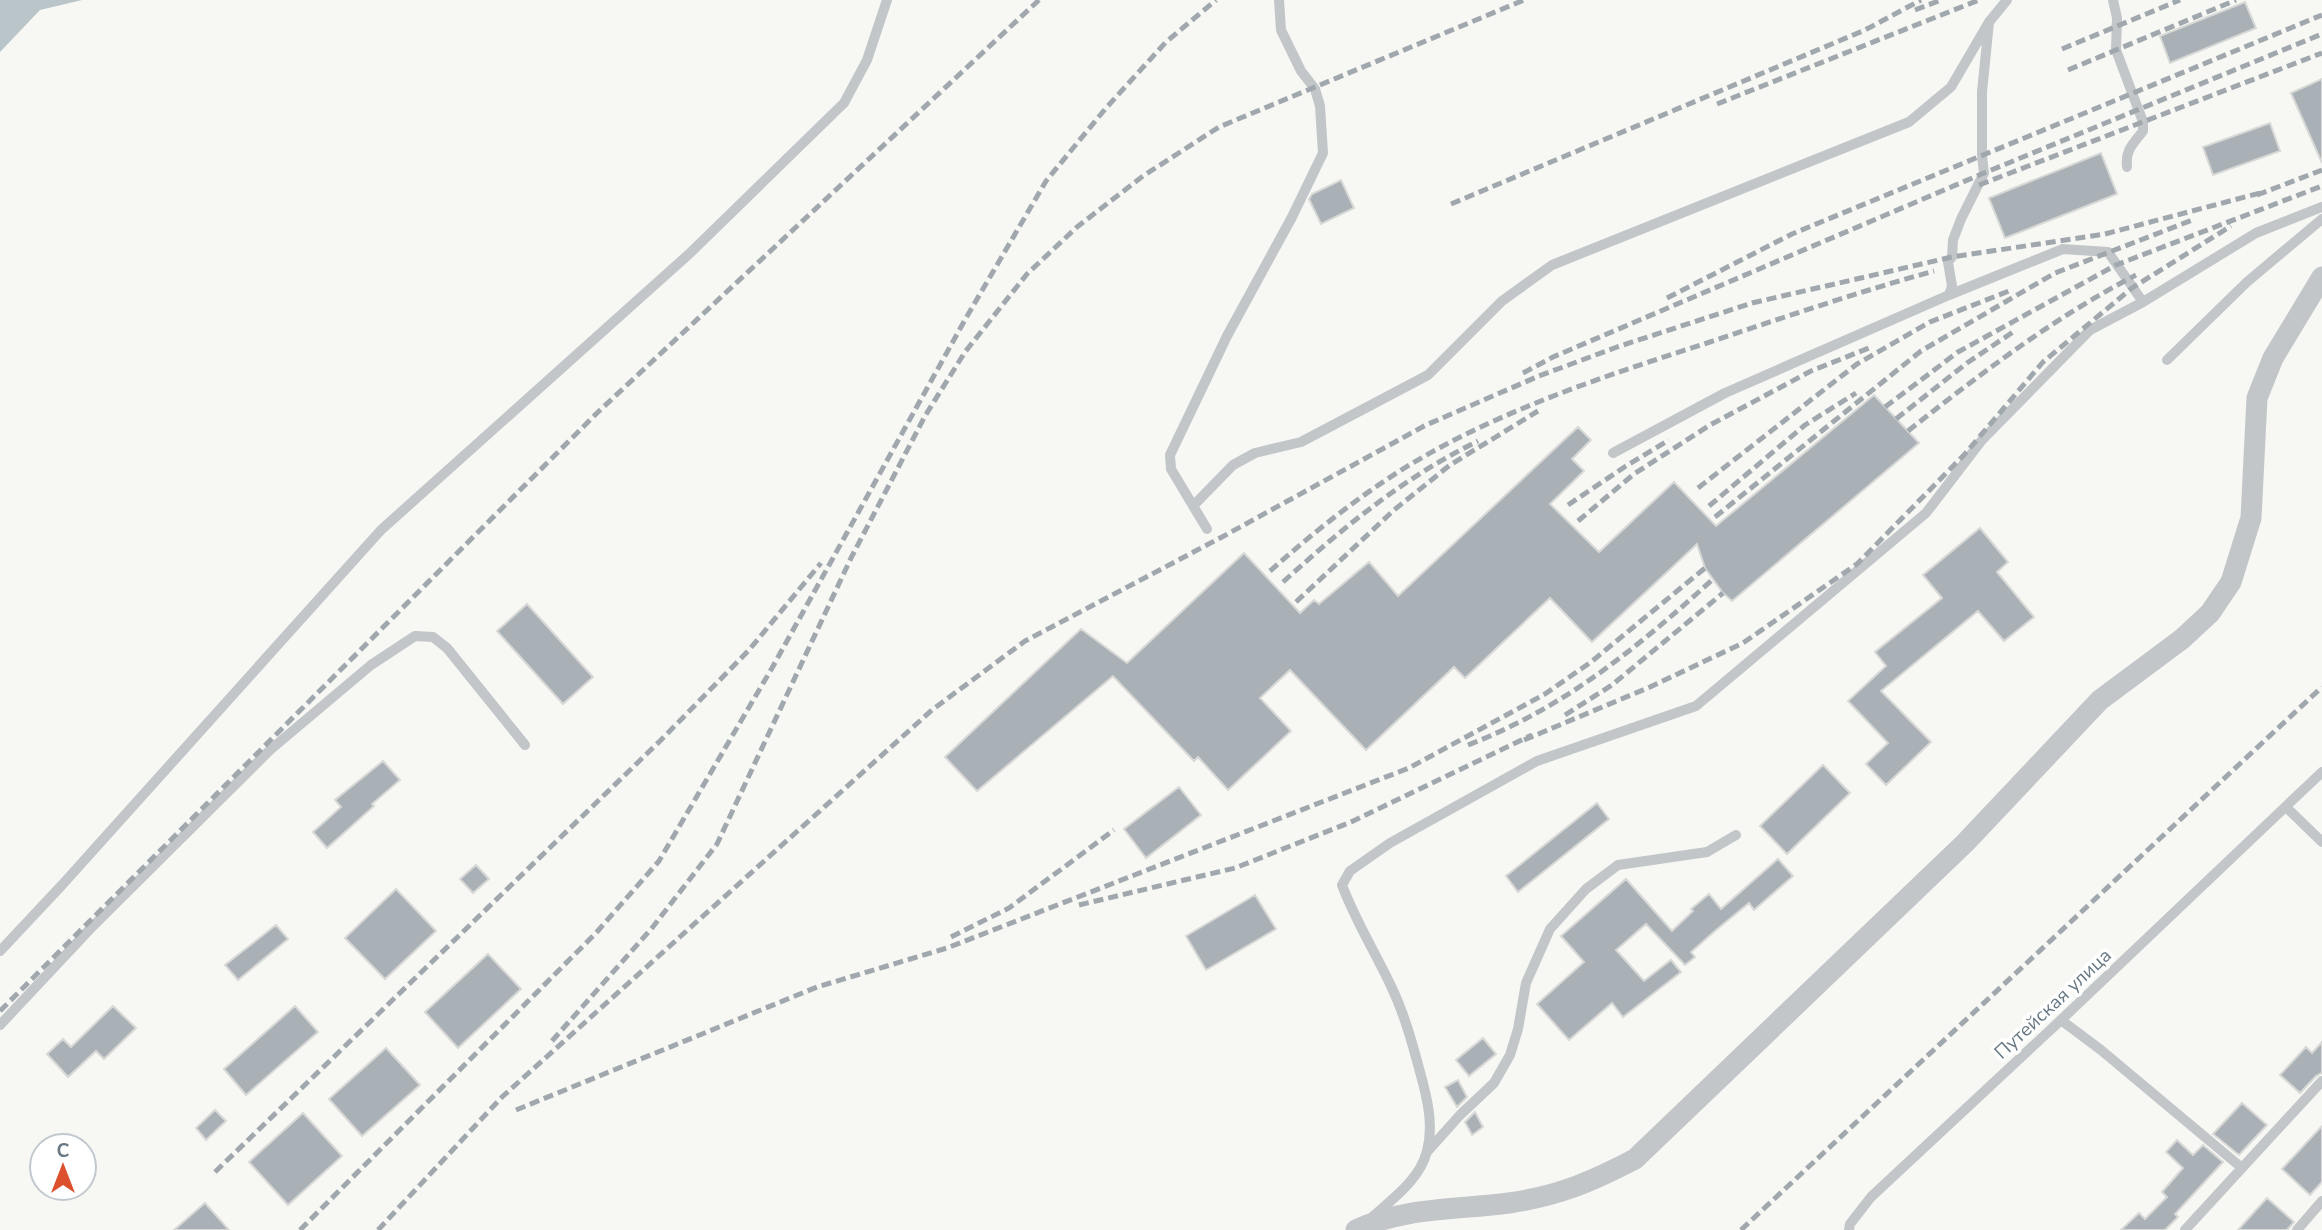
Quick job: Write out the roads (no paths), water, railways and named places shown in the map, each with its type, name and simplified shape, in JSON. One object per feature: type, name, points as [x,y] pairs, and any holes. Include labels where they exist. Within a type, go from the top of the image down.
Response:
[{"type":"street","points":[[1358,1229],[1412,1213],[1509,1203],[1568,1191],[1594,1181],[1635,1158],[1965,843],[2100,700],[2182,639],[2210,613],[2231,582],[2251,518],[2257,398],[2273,358],[2322,277]]},
{"type":"lane","points":[[0,951],[381,530],[689,254],[844,103],[867,61],[887,0]]},
{"type":"lane","points":[[1207,529],[1171,469],[1170,454],[1227,336],[1292,217],[1323,153],[1320,106],[1315,89],[1301,71],[1281,30],[1279,0]]},
{"type":"lane","points":[[1193,506],[1233,465],[1255,453],[1301,442],[1427,375],[1502,301],[1552,265],[1909,122],[1951,87],[1989,22],[2007,0]]},
{"type":"lane","points":[[2113,0],[2117,26],[2116,50],[2143,122],[2143,131],[2130,145],[2126,156],[2127,167]]},
{"type":"lane","points":[[1949,295],[1952,286],[1948,262],[1952,257],[1953,240],[1984,173],[1982,92],[1989,22]]},
{"type":"lane","points":[[1427,1152],[1430,1118],[1424,1086],[1405,1020],[1392,987],[1342,884],[1350,871],[1390,843],[1537,761],[1696,706],[1926,513],[1982,440],[2090,330],[2143,302],[2256,233],[2322,207]]},
{"type":"lane","points":[[2167,360],[2247,282],[2322,219]]},
{"type":"lane","points":[[1613,453],[1725,393],[1949,295],[2063,249],[2108,252],[2143,302]]},
{"type":"lane","points":[[0,1025],[90,929],[270,750],[371,665],[415,636],[433,637],[447,648],[524,745]]},
{"type":"lane","name":"Путейская улица","points":[[1849,1230],[1850,1224],[1871,1197],[2322,772]]},
{"type":"lane","points":[[2286,807],[2322,842]]},
{"type":"lane","points":[[1358,1229],[1411,1182],[1427,1152],[1460,1115],[1494,1083],[1510,1055],[1518,1029],[1525,983],[1550,929],[1586,889],[1618,864],[1707,852],[1736,835]]},
{"type":"lane","points":[[2061,1020],[2242,1168]]},
{"type":"lane","points":[[2185,1230],[2322,1081]]},
{"type":"lane","points":[[2297,1230],[2322,1201]]},
{"type":"railway","points":[[0,1011],[597,413],[1039,0]]},
{"type":"railway","points":[[300,1230],[596,933],[659,861],[772,668],[966,318],[1046,181],[1106,108],[1166,42],[1216,0]]},
{"type":"railway","points":[[552,1041],[652,928],[717,844],[851,558],[925,416],[965,352],[1027,274],[1077,227],[1143,176],[1219,127],[1524,0]]},
{"type":"railway","points":[[1451,204],[1865,30],[1921,0]]},
{"type":"railway","points":[[1915,10],[1941,0]]},
{"type":"railway","points":[[1717,104],[1979,0]]},
{"type":"railway","points":[[2062,49],[2180,0]]},
{"type":"railway","points":[[2068,70],[2236,0]]},
{"type":"railway","points":[[1667,298],[1792,234],[2322,15]]},
{"type":"railway","points":[[1523,373],[1553,357],[1984,173],[2322,34]]},
{"type":"railway","points":[[1979,185],[2322,53]]},
{"type":"railway","points":[[2257,195],[2322,170]]},
{"type":"railway","points":[[1885,407],[1958,352],[2116,265],[2322,186]]},
{"type":"railway","points":[[378,1230],[502,1097],[932,710],[1025,641],[1426,425],[1539,376],[1617,347],[1752,303],[1952,257],[2105,234],[2264,192]]},
{"type":"railway","points":[[1715,517],[1921,351],[2055,273],[2195,219]]},
{"type":"railway","points":[[1524,740],[1650,687],[1743,643],[1857,564],[1964,455],[2043,362],[2132,288],[2231,226]]},
{"type":"railway","points":[[1270,571],[1310,536],[1374,488],[1441,447],[1505,416],[1639,365],[1934,271]]},
{"type":"railway","points":[[1908,431],[2047,328],[2136,275]]},
{"type":"railway","points":[[1698,488],[1857,364],[1930,322],[2009,291]]},
{"type":"railway","points":[[1896,419],[1967,363],[2013,332]]},
{"type":"railway","points":[[1578,521],[1634,474],[1710,425],[1811,371],[1869,348]]},
{"type":"railway","points":[[1709,506],[1805,425],[1856,393]]},
{"type":"railway","points":[[1296,602],[1394,510],[1450,465],[1538,411]]},
{"type":"railway","points":[[1568,505],[1669,440]]},
{"type":"railway","points":[[1283,582],[1376,504],[1425,471],[1478,441]]},
{"type":"railway","points":[[215,1172],[661,740],[749,650],[821,563]]},
{"type":"railway","points":[[516,1110],[817,987],[947,948],[1409,768],[1545,694],[1591,662],[1705,568]]},
{"type":"railway","points":[[1468,745],[1536,713],[1598,674],[1656,629],[1712,580]]},
{"type":"railway","points":[[1565,715],[1612,685],[1723,593]]},
{"type":"railway","points":[[1741,1230],[2322,687]]},
{"type":"railway","points":[[1079,905],[1235,868],[1351,822],[1532,735]]},
{"type":"railway","points":[[951,937],[1009,908],[1114,830]]}]
